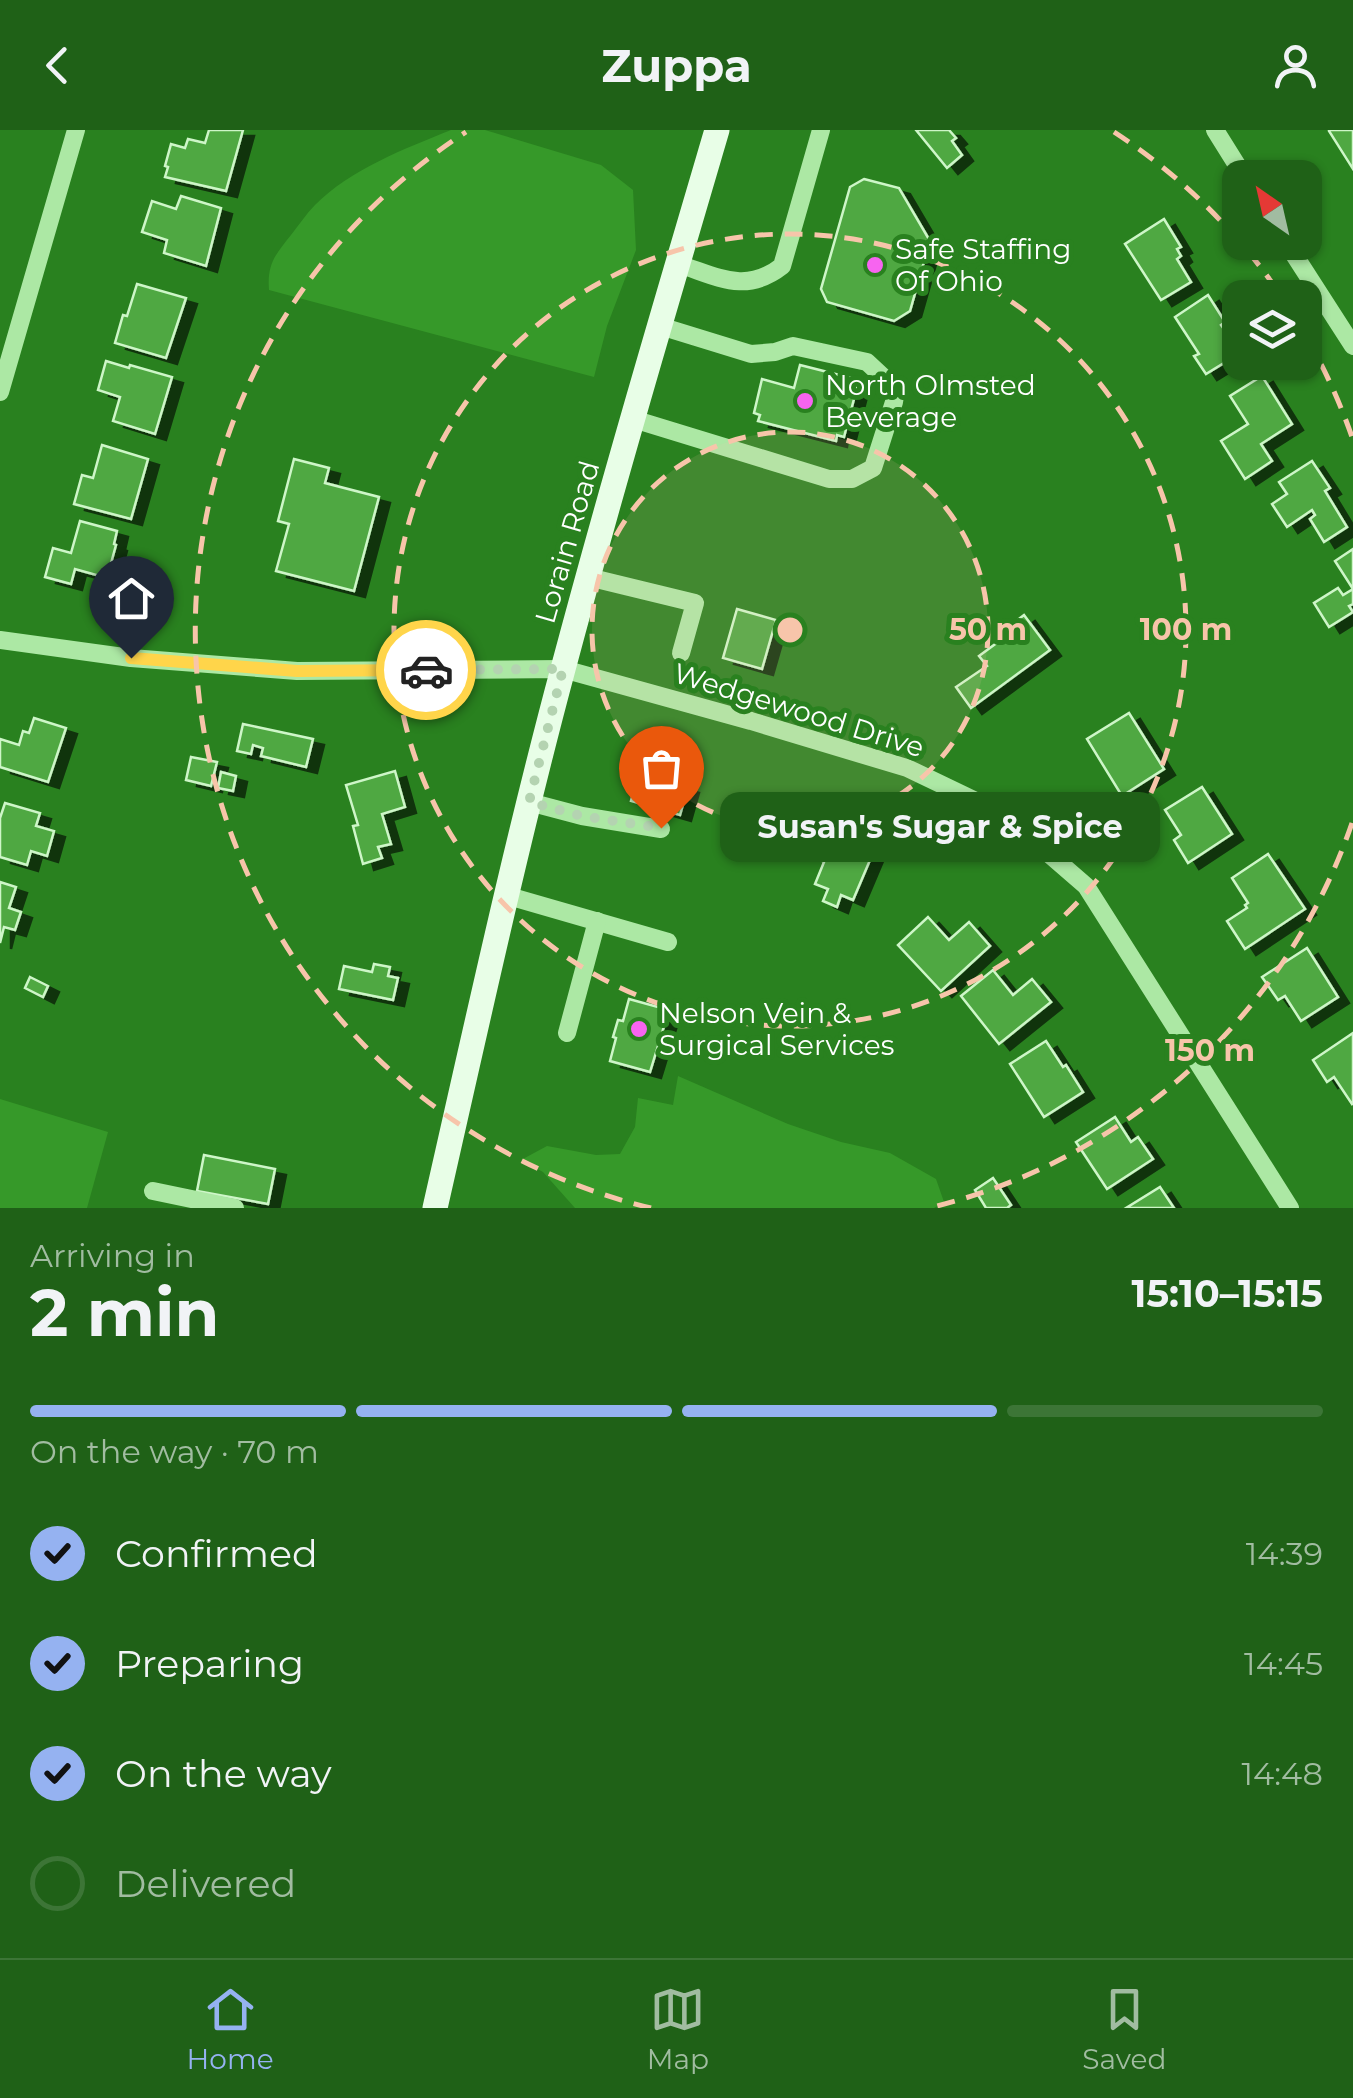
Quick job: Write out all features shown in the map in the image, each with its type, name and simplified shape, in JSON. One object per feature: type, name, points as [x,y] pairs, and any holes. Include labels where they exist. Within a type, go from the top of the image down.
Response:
[{"type":"main road","name":"Lorain Road","points":[[436,1208],[505,895],[563,669],[717,130]]},
{"type":"street","points":[[0,392],[76,130]]},
{"type":"street","points":[[678,264],[739,283],[766,278],[782,266],[820,130]]},
{"type":"street","points":[[1215,130],[1234,160]]},
{"type":"street","points":[[1298,260],[1353,346]]},
{"type":"street","points":[[633,419],[829,479],[852,479],[872,468],[894,402],[896,388],[867,362],[793,346],[751,354],[660,326]]},
{"type":"street","points":[[588,578],[695,604],[681,653]]},
{"type":"street","name":"Wedgewood Drive","points":[[0,640],[131,658],[297,671],[563,669],[907,768],[1003,814],[1086,886],[1290,1208]]},
{"type":"street","points":[[529,802],[582,816],[661,828]]},
{"type":"street","points":[[505,895],[668,942]]},
{"type":"street","points":[[568,1034],[598,922]]},
{"type":"street","points":[[153,1191],[235,1208]]},
{"type":"green space","points":[[451,130],[485,130],[601,165],[633,190],[636,250],[607,326],[594,377],[269,290],[269,273],[276,254],[329,192],[379,161]]},
{"type":"green space","points":[[678,1076],[788,1124],[890,1153],[936,1179],[944,1202],[934,1208],[575,1208],[543,1172],[521,1160],[547,1146],[596,1155],[620,1154],[635,1127],[638,1098],[673,1105]]},
{"type":"green space","points":[[0,1099],[108,1132],[87,1208],[0,1208]]},
{"type":"building","points":[[209,130],[243,130],[226,191],[165,177],[171,144],[185,148],[188,139],[205,143]]},
{"type":"building","points":[[916,130],[949,130],[962,155],[947,168]]},
{"type":"building","points":[[1353,130],[1353,169],[1329,131]]},
{"type":"building","name":"Safe Staffing Of Ohio","points":[[864,179],[899,188],[930,241],[910,311],[894,321],[827,302],[821,289],[850,187]]},
{"type":"building","points":[[181,196],[221,208],[206,266],[164,253],[167,240],[142,232],[152,201],[176,209]]},
{"type":"building","points":[[1164,219],[1181,247],[1177,249],[1181,256],[1177,259],[1191,282],[1161,300],[1125,244]]},
{"type":"building","points":[[137,284],[186,298],[166,358],[115,343]]},
{"type":"building","points":[[1208,295],[1222,317],[1222,364],[1206,374],[1194,356],[1199,354],[1175,317]]},
{"type":"building","points":[[106,361],[172,377],[155,434],[113,421],[120,397],[98,390]]},
{"type":"building","name":"North Olmsted Beverage","points":[[800,365],[859,380],[844,437],[837,435],[836,441],[758,421],[760,415],[754,413],[762,379],[794,388]]},
{"type":"building","points":[[1256,380],[1264,380],[1292,424],[1261,444],[1272,461],[1245,479],[1221,441],[1248,424],[1230,396]]},
{"type":"building","points":[[102,445],[148,459],[131,519],[74,504],[82,475],[93,478]]},
{"type":"building","points":[[294,459],[329,468],[325,483],[379,497],[354,591],[276,571],[289,524],[278,521]]},
{"type":"building","points":[[1312,461],[1330,488],[1325,491],[1347,527],[1324,542],[1310,519],[1315,515],[1312,510],[1287,527],[1272,504],[1287,494],[1279,482]]},
{"type":"building","points":[[80,521],[117,531],[107,578],[75,569],[71,584],[45,577],[53,548],[71,553]]},
{"type":"building","points":[[1353,549],[1353,589],[1335,561]]},
{"type":"building","points":[[1338,588],[1343,595],[1353,589],[1353,604],[1349,606],[1353,612],[1329,627],[1314,603]]},
{"type":"building","points":[[737,609],[776,620],[762,669],[723,658]]},
{"type":"building","points":[[1024,615],[1050,650],[971,708],[956,687],[987,666],[979,656]]},
{"type":"building","points":[[1129,713],[1164,769],[1122,796],[1087,739]]},
{"type":"building","points":[[34,718],[66,728],[48,782],[0,767],[0,739],[19,745],[23,731],[29,733]]},
{"type":"building","points":[[243,724],[313,739],[306,767],[261,756],[263,748],[253,745],[251,754],[237,751]]},
{"type":"building","points":[[191,757],[217,762],[211,786],[186,780]]},
{"type":"building","points":[[395,771],[405,807],[382,814],[391,844],[378,847],[382,858],[363,864],[353,826],[358,825],[346,785]]},
{"type":"building","points":[[221,772],[236,776],[233,791],[218,788]]},
{"type":"building","points":[[638,776],[688,787],[680,815],[631,801]]},
{"type":"building","points":[[1202,787],[1232,834],[1188,863],[1174,840],[1181,835],[1165,810]]},
{"type":"building","points":[[5,803],[40,813],[36,826],[54,831],[47,856],[31,851],[27,865],[0,857],[0,818]]},
{"type":"building","points":[[829,834],[873,853],[853,900],[841,895],[837,907],[823,901],[828,889],[815,884],[824,862],[818,859]]},
{"type":"building","points":[[1268,854],[1305,909],[1245,949],[1227,921],[1247,908],[1248,903],[1232,878]]},
{"type":"building","points":[[0,882],[16,887],[9,908],[21,912],[15,930],[4,927],[0,943]]},
{"type":"building","points":[[928,917],[949,940],[969,922],[990,946],[941,991],[898,945]]},
{"type":"building","points":[[1307,948],[1338,997],[1301,1021],[1285,996],[1278,1000],[1262,977]]},
{"type":"building","points":[[374,964],[390,967],[388,976],[398,978],[393,1000],[339,989],[344,966],[372,972]]},
{"type":"building","points":[[993,970],[1013,995],[1032,979],[1051,1002],[999,1044],[961,996]]},
{"type":"building","points":[[30,977],[48,986],[43,997],[25,988]]},
{"type":"building","name":"Nelson Vein & Surgical Services","points":[[629,999],[669,1010],[650,1072],[610,1061],[618,1020],[623,1021]]},
{"type":"building","points":[[1353,1033],[1352,1104],[1334,1077],[1327,1082],[1313,1060]]},
{"type":"building","points":[[1046,1041],[1083,1092],[1044,1117],[1010,1064]]},
{"type":"building","points":[[1115,1117],[1131,1142],[1138,1137],[1153,1159],[1107,1189],[1076,1142]]},
{"type":"building","points":[[204,1155],[275,1169],[268,1204],[197,1191]]},
{"type":"building","points":[[993,1178],[1011,1205],[1007,1208],[986,1208],[975,1190]]},
{"type":"building","points":[[1160,1187],[1174,1208],[1126,1208]]},
{"type":"way so far","points":[[426,670],[563,669],[529,802],[582,816],[661,828]]},
{"type":"place","name":"Safe Staffing Of Ohio","points":[[875,265]]},
{"type":"place","name":"North Olmsted Beverage","points":[[805,401]]},
{"type":"place","name":"Susan's Sugar & Spice","points":[[661,828]]},
{"type":"place","name":"Nelson Vein & Surgical Services","points":[[639,1029]]},
{"type":"route","points":[[131,658],[297,671],[426,670]]}]
